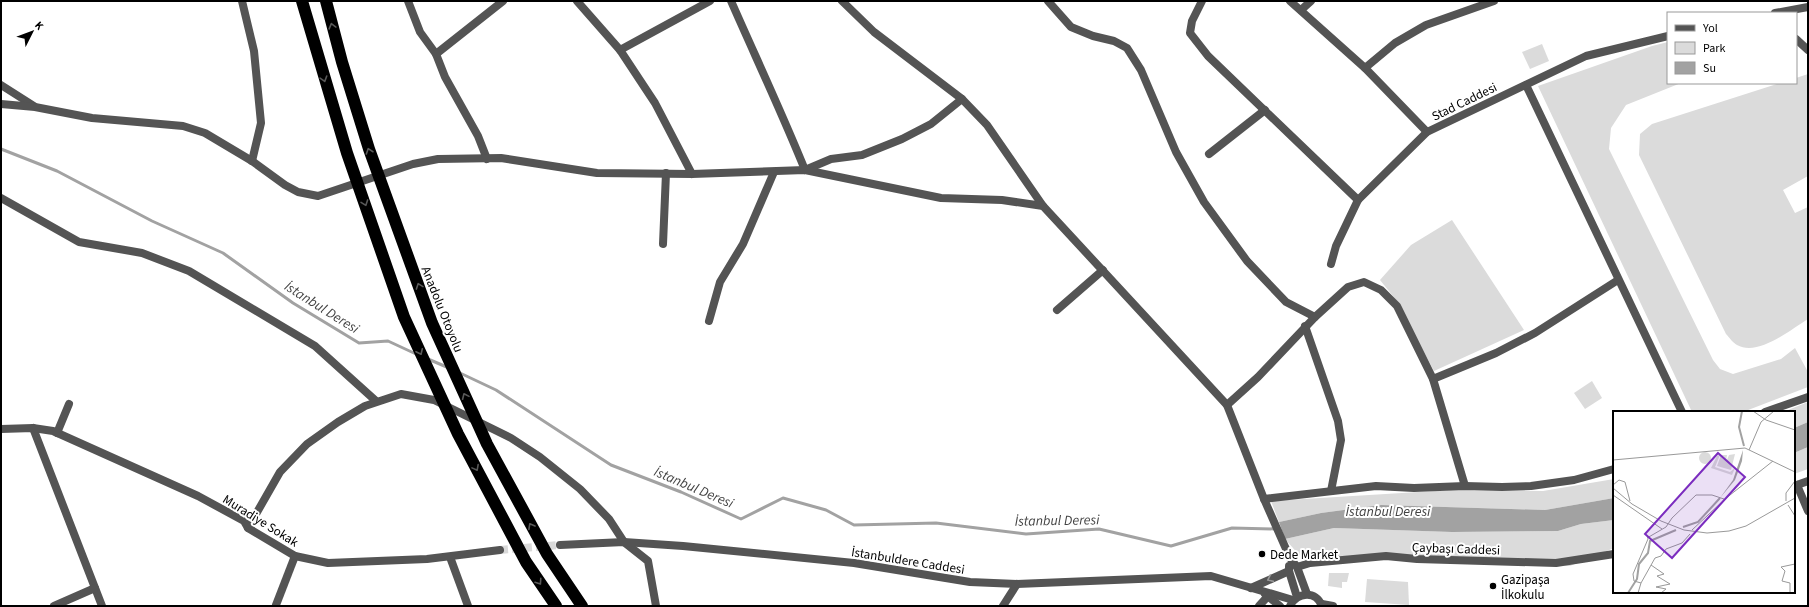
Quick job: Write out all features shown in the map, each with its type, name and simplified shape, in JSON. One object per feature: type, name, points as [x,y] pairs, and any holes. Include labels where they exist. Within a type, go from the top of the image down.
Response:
[{"type":"highway","points":[[302,1],[347,154],[404,317],[458,434],[526,562],[556,606]]},
{"type":"highway","name":"Anadolu Otoyolu","points":[[326,1],[342,62],[368,149],[432,323],[486,444],[547,554],[582,606]]},
{"type":"street","points":[[242,1],[254,51],[261,123],[252,161]]},
{"type":"street","points":[[408,1],[420,32],[436,54],[445,77],[478,136],[487,159]]},
{"type":"street","points":[[577,1],[620,50],[655,103],[692,174]]},
{"type":"street","points":[[620,50],[710,1]]},
{"type":"street","points":[[731,1],[768,87],[787,125],[805,170]]},
{"type":"street","points":[[842,1],[874,32],[962,99],[987,126],[1043,206],[1227,405],[1264,499],[1290,558],[1294,601],[1307,594]]},
{"type":"street","points":[[1048,1],[1071,27],[1093,36],[1114,41],[1127,48],[1141,70],[1176,152],[1204,202],[1247,260],[1286,302],[1315,317]]},
{"type":"street","points":[[1202,1],[1192,21],[1190,33],[1208,56],[1358,200]]},
{"type":"street","points":[[1290,1],[1365,68],[1427,132]]},
{"type":"street","points":[[1301,10],[1311,1]]},
{"type":"street","points":[[1365,68],[1396,43],[1426,25],[1494,1]]},
{"type":"street","points":[[436,54],[500,2]]},
{"type":"street","points":[[1782,12],[1808,8]]},
{"type":"street","name":"Stad Caddesi","points":[[1331,264],[1336,246],[1358,200],[1427,132],[1586,56],[1667,36]]},
{"type":"street","points":[[1797,40],[1808,50]]},
{"type":"street","points":[[1,85],[35,107]]},
{"type":"street","points":[[1526,85],[1682,411]]},
{"type":"street","points":[[805,170],[831,159],[862,156],[902,139],[931,124],[962,99]]},
{"type":"street","points":[[1,104],[35,107],[92,118],[182,126],[205,133],[252,161],[285,185],[298,192],[318,196],[413,164],[438,159],[502,158],[597,174],[692,174],[805,170],[941,198],[1002,200],[1043,206]]},
{"type":"street","points":[[1209,154],[1264,110]]},
{"type":"street","points":[[709,321],[720,282],[743,244],[774,172]]},
{"type":"street","points":[[663,244],[666,173]]},
{"type":"street","points":[[1,198],[79,242],[142,253],[189,272],[315,346],[376,401]]},
{"type":"street","points":[[1057,310],[1103,270]]},
{"type":"street","points":[[1433,379],[1496,353],[1535,333],[1618,280]]},
{"type":"street","points":[[1227,405],[1258,377],[1305,326],[1348,287],[1364,282],[1381,290],[1396,306],[1433,379],[1465,486]]},
{"type":"street","points":[[1305,326],[1338,421],[1341,440],[1331,490]]},
{"type":"street","points":[[248,528],[280,472],[306,444],[338,422],[376,401],[401,394],[434,400],[511,438],[540,457],[580,489],[609,519],[624,542],[648,561],[656,606]]},
{"type":"street","points":[[1769,411],[1808,397]]},
{"type":"street","points":[[57,433],[70,404]]},
{"type":"street","points":[[33,428],[102,606]]},
{"type":"street","name":"Muradiye Sokak","points":[[1,429],[33,428],[57,433],[198,496],[244,521],[248,528],[295,556],[328,563],[427,559],[500,550]]},
{"type":"street","points":[[1264,499],[1331,490],[1376,486],[1414,488],[1531,486],[1574,480],[1613,469]]},
{"type":"street","points":[[1808,481],[1796,486],[1808,511]]},
{"type":"street","name":"İstanbuldere Caddesi","points":[[560,544],[624,542],[683,546],[854,562],[970,582],[1018,584],[1210,576],[1294,601]]},
{"type":"street","name":"Çaybaşı Caddesi","points":[[1292,569],[1310,563],[1386,556],[1556,563],[1613,554]]},
{"type":"street","points":[[276,605],[295,556]]},
{"type":"street","points":[[450,557],[468,606]]},
{"type":"street","points":[[1252,588],[1292,569]]},
{"type":"street","points":[[1292,569],[1307,594],[1314,596],[1322,605],[1333,606]]},
{"type":"street","points":[[1003,606],[1018,584]]},
{"type":"street","points":[[54,606],[95,588]]},
{"type":"street","name":"İstanbuldere Caddesi","points":[[1252,588],[1268,596],[1280,606]]},
{"type":"street","points":[[1259,606],[1268,596]]},
{"type":"green space","points":[[1667,42],[1667,84],[1678,84],[1626,105],[1611,128],[1609,149],[1713,360],[1720,369],[1733,374],[1781,359],[1795,348],[1808,372],[1808,387],[1746,411],[1692,411],[1538,86],[1652,46]]},
{"type":"green space","points":[[1542,44],[1549,61],[1530,69],[1522,52]]},
{"type":"green space","points":[[1808,74],[1808,176],[1783,190],[1795,213],[1808,207],[1808,319],[1774,341],[1754,348],[1745,348],[1737,345],[1726,334],[1639,155],[1640,134],[1652,124],[1777,84],[1797,84],[1797,78]]},
{"type":"green space","points":[[1452,220],[1524,330],[1434,371],[1397,301],[1380,280],[1411,245]]},
{"type":"green space","points":[[1592,381],[1602,398],[1585,409],[1574,393]]},
{"type":"green space","points":[[1808,402],[1808,422],[1795,428],[1795,411],[1786,411]]},
{"type":"green space","points":[[1808,447],[1808,469],[1795,474],[1795,453]]},
{"type":"green space","points":[[1613,479],[1613,498],[1545,510],[1381,505],[1321,513],[1279,522],[1271,501],[1451,490],[1543,491]]},
{"type":"green space","points":[[1613,520],[1613,548],[1570,566],[1300,556],[1285,539],[1334,528],[1452,532],[1558,531],[1581,524]]},
{"type":"green space","points":[[1329,573],[1349,573],[1347,582],[1342,582],[1342,588],[1328,586]]},
{"type":"green space","points":[[1367,579],[1408,582],[1409,605],[1365,602]]},
{"type":"water","points":[[1808,422],[1808,447],[1795,453],[1795,428]]},
{"type":"water","points":[[1613,498],[1613,520],[1581,524],[1558,531],[1452,532],[1334,528],[1285,539],[1279,522],[1321,513],[1381,505],[1545,510]]},
{"type":"waterway","name":"İstanbul Deresi","points":[[1,149],[57,171],[152,221],[223,253],[293,303],[359,343],[388,341],[416,354]]},
{"type":"waterway","name":"İstanbul Deresi","points":[[428,359],[449,368]]},
{"type":"waterway","name":"İstanbul Deresi","points":[[460,373],[496,390],[611,465],[681,492],[741,519],[783,498],[826,510],[854,525],[936,523],[1026,534],[1099,529],[1171,546],[1232,528],[1277,529]]},
{"type":"tunnel","points":[[500,550],[560,545]]},
{"type":"place","name":"Dede Market","points":[[1262,554]]},
{"type":"place","name":"Gazipaşa İlkokulu","points":[[1493,586]]}]
